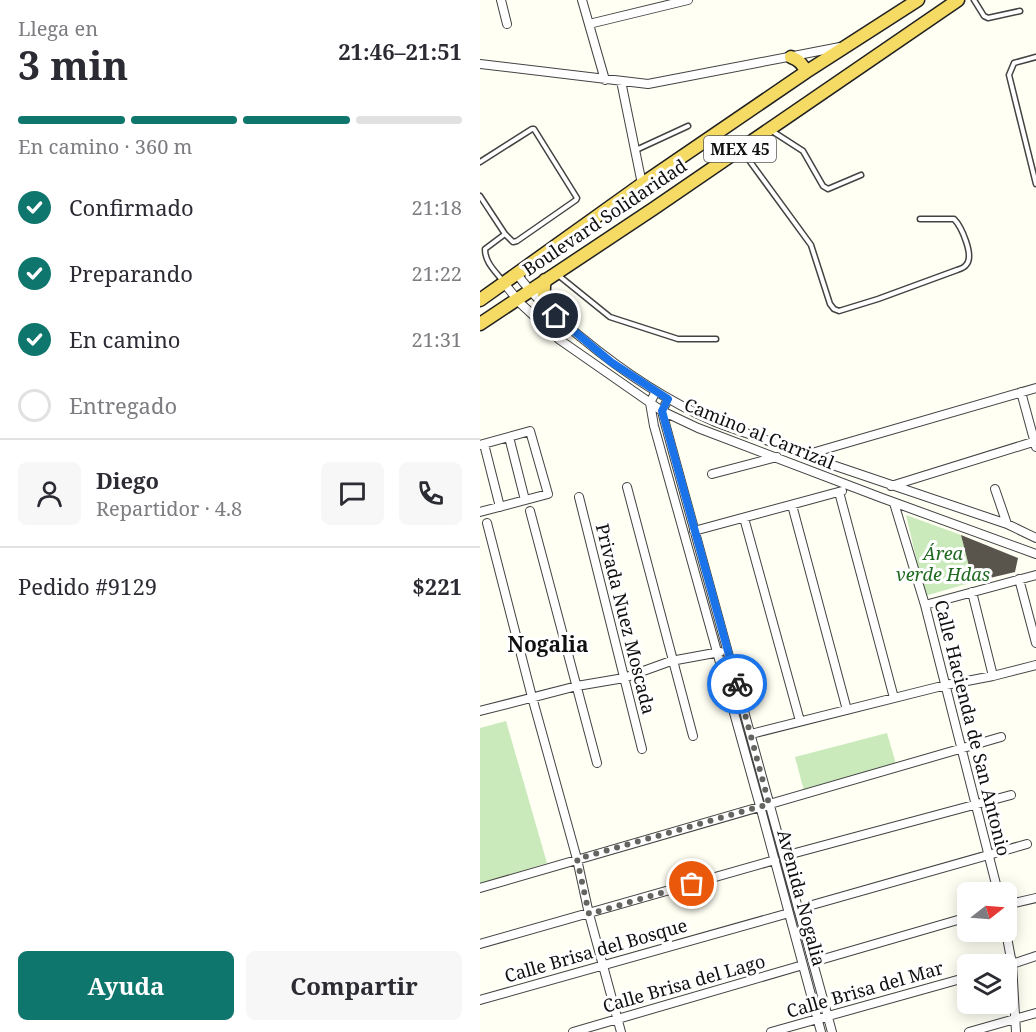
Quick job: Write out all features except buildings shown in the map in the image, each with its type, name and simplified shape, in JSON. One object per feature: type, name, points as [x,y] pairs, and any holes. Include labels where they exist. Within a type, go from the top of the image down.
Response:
[{"type":"highway","name":"Boulevard Solidaridad","points":[[480,300],[642,184],[806,72],[918,0]]},
{"type":"highway","name":"Boulevard Solidaridad","points":[[480,324],[958,0]]},
{"type":"highway","points":[[791,57],[799,60],[806,72]]},
{"type":"highway","points":[[546,307],[543,289],[550,276]]},
{"type":"street","points":[[501,0],[507,24]]},
{"type":"street","points":[[582,0],[605,80]]},
{"type":"street","points":[[589,24],[688,0]]},
{"type":"street","points":[[480,64],[648,84],[849,45]]},
{"type":"street","points":[[621,81],[642,184]]},
{"type":"street","name":"Camino al Carrizal","points":[[518,274],[529,290],[566,325],[611,362],[668,399],[714,421],[803,455],[1007,524],[1036,538]]},
{"type":"street","name":"Camino al Carrizal","points":[[504,283],[516,299],[560,340],[662,411],[698,428],[1036,554]]},
{"type":"street","points":[[803,455],[1036,388]]},
{"type":"street","points":[[651,403],[656,391]]},
{"type":"street","points":[[891,486],[1035,443],[1021,392]]},
{"type":"street","points":[[662,411],[668,399]]},
{"type":"street","name":"Avenida Nogalia","points":[[651,403],[654,426],[821,1032]]},
{"type":"street","name":"Avenida Nogalia","points":[[662,411],[832,1032]]},
{"type":"street","points":[[480,512],[500,507],[548,494],[530,431],[482,445],[500,507]]},
{"type":"street","points":[[509,437],[525,500]]},
{"type":"street","points":[[712,474],[777,457]]},
{"type":"street","points":[[627,487],[693,736]]},
{"type":"street","points":[[694,531],[855,488]]},
{"type":"street","points":[[995,489],[1007,524]]},
{"type":"street","points":[[839,492],[894,698]]},
{"type":"street","points":[[917,511],[921,496]]},
{"type":"street","name":"Privada Nuez Moscada","points":[[579,497],[642,749]]},
{"type":"street","name":"Calle Hacienda de San Antonio","points":[[894,502],[925,604],[996,882]]},
{"type":"street","points":[[792,505],[847,710]]},
{"type":"street","points":[[530,511],[597,763]]},
{"type":"street","points":[[744,518],[800,721]]},
{"type":"street","points":[[487,523],[621,1032]]},
{"type":"street","points":[[925,604],[1036,574]]},
{"type":"street","points":[[1019,579],[1036,643]]},
{"type":"street","points":[[972,592],[993,676]]},
{"type":"street","points":[[481,708],[577,686],[624,678],[671,660],[727,650]]},
{"type":"street","points":[[751,734],[945,685],[1036,665]]},
{"type":"street","points":[[480,888],[1001,737]]},
{"type":"street","points":[[784,855],[1011,795]]},
{"type":"street","points":[[798,909],[1028,844]]},
{"type":"street","points":[[480,944],[775,860]]},
{"type":"street","points":[[1017,902],[1036,898]]},
{"type":"street","name":"Calle Brisa del Bosque","points":[[480,1000],[789,913]]},
{"type":"street","points":[[813,962],[957,920]]},
{"type":"street","points":[[1017,962],[1036,956]]},
{"type":"street","name":"Calle Brisa del Lago","points":[[573,1032],[803,965]]},
{"type":"street","name":"Calle Brisa del Mar","points":[[771,1032],[957,980]]},
{"type":"street","points":[[969,1032],[1036,1013]]},
{"type":"street","points":[[1014,1014],[1016,1032]]},
{"type":"lane","points":[[974,0],[984,16],[988,18],[1020,11]]},
{"type":"lane","points":[[1036,57],[1014,63],[1009,75],[1036,184]]},
{"type":"lane","points":[[636,150],[688,126]]},
{"type":"lane","points":[[480,162],[534,129],[577,198],[513,242],[505,234],[480,196]]},
{"type":"lane","points":[[769,129],[803,151],[823,186],[828,189],[861,175]]},
{"type":"lane","points":[[741,148],[811,245],[830,304],[839,311],[878,299],[966,265],[969,251],[959,224],[954,219],[920,219]]},
{"type":"lane","points":[[504,283],[487,261],[485,249],[505,234]]},
{"type":"lane","points":[[550,276],[610,317],[678,339],[716,339]]},
{"type":"green space","name":"Área verde Hdas","points":[[906,515],[961,535],[973,582],[925,596]]},
{"type":"green space","points":[[506,721],[547,863],[480,884],[480,728]]},
{"type":"green space","points":[[887,733],[896,764],[804,791],[795,757]]},
{"type":"way so far","points":[[692,884],[589,914],[577,859],[769,804],[737,684]]},
{"type":"district","name":"Nogalia","points":[[548,645]]},
{"type":"route","points":[[556,316],[611,362],[668,399],[662,411],[737,684]]}]
